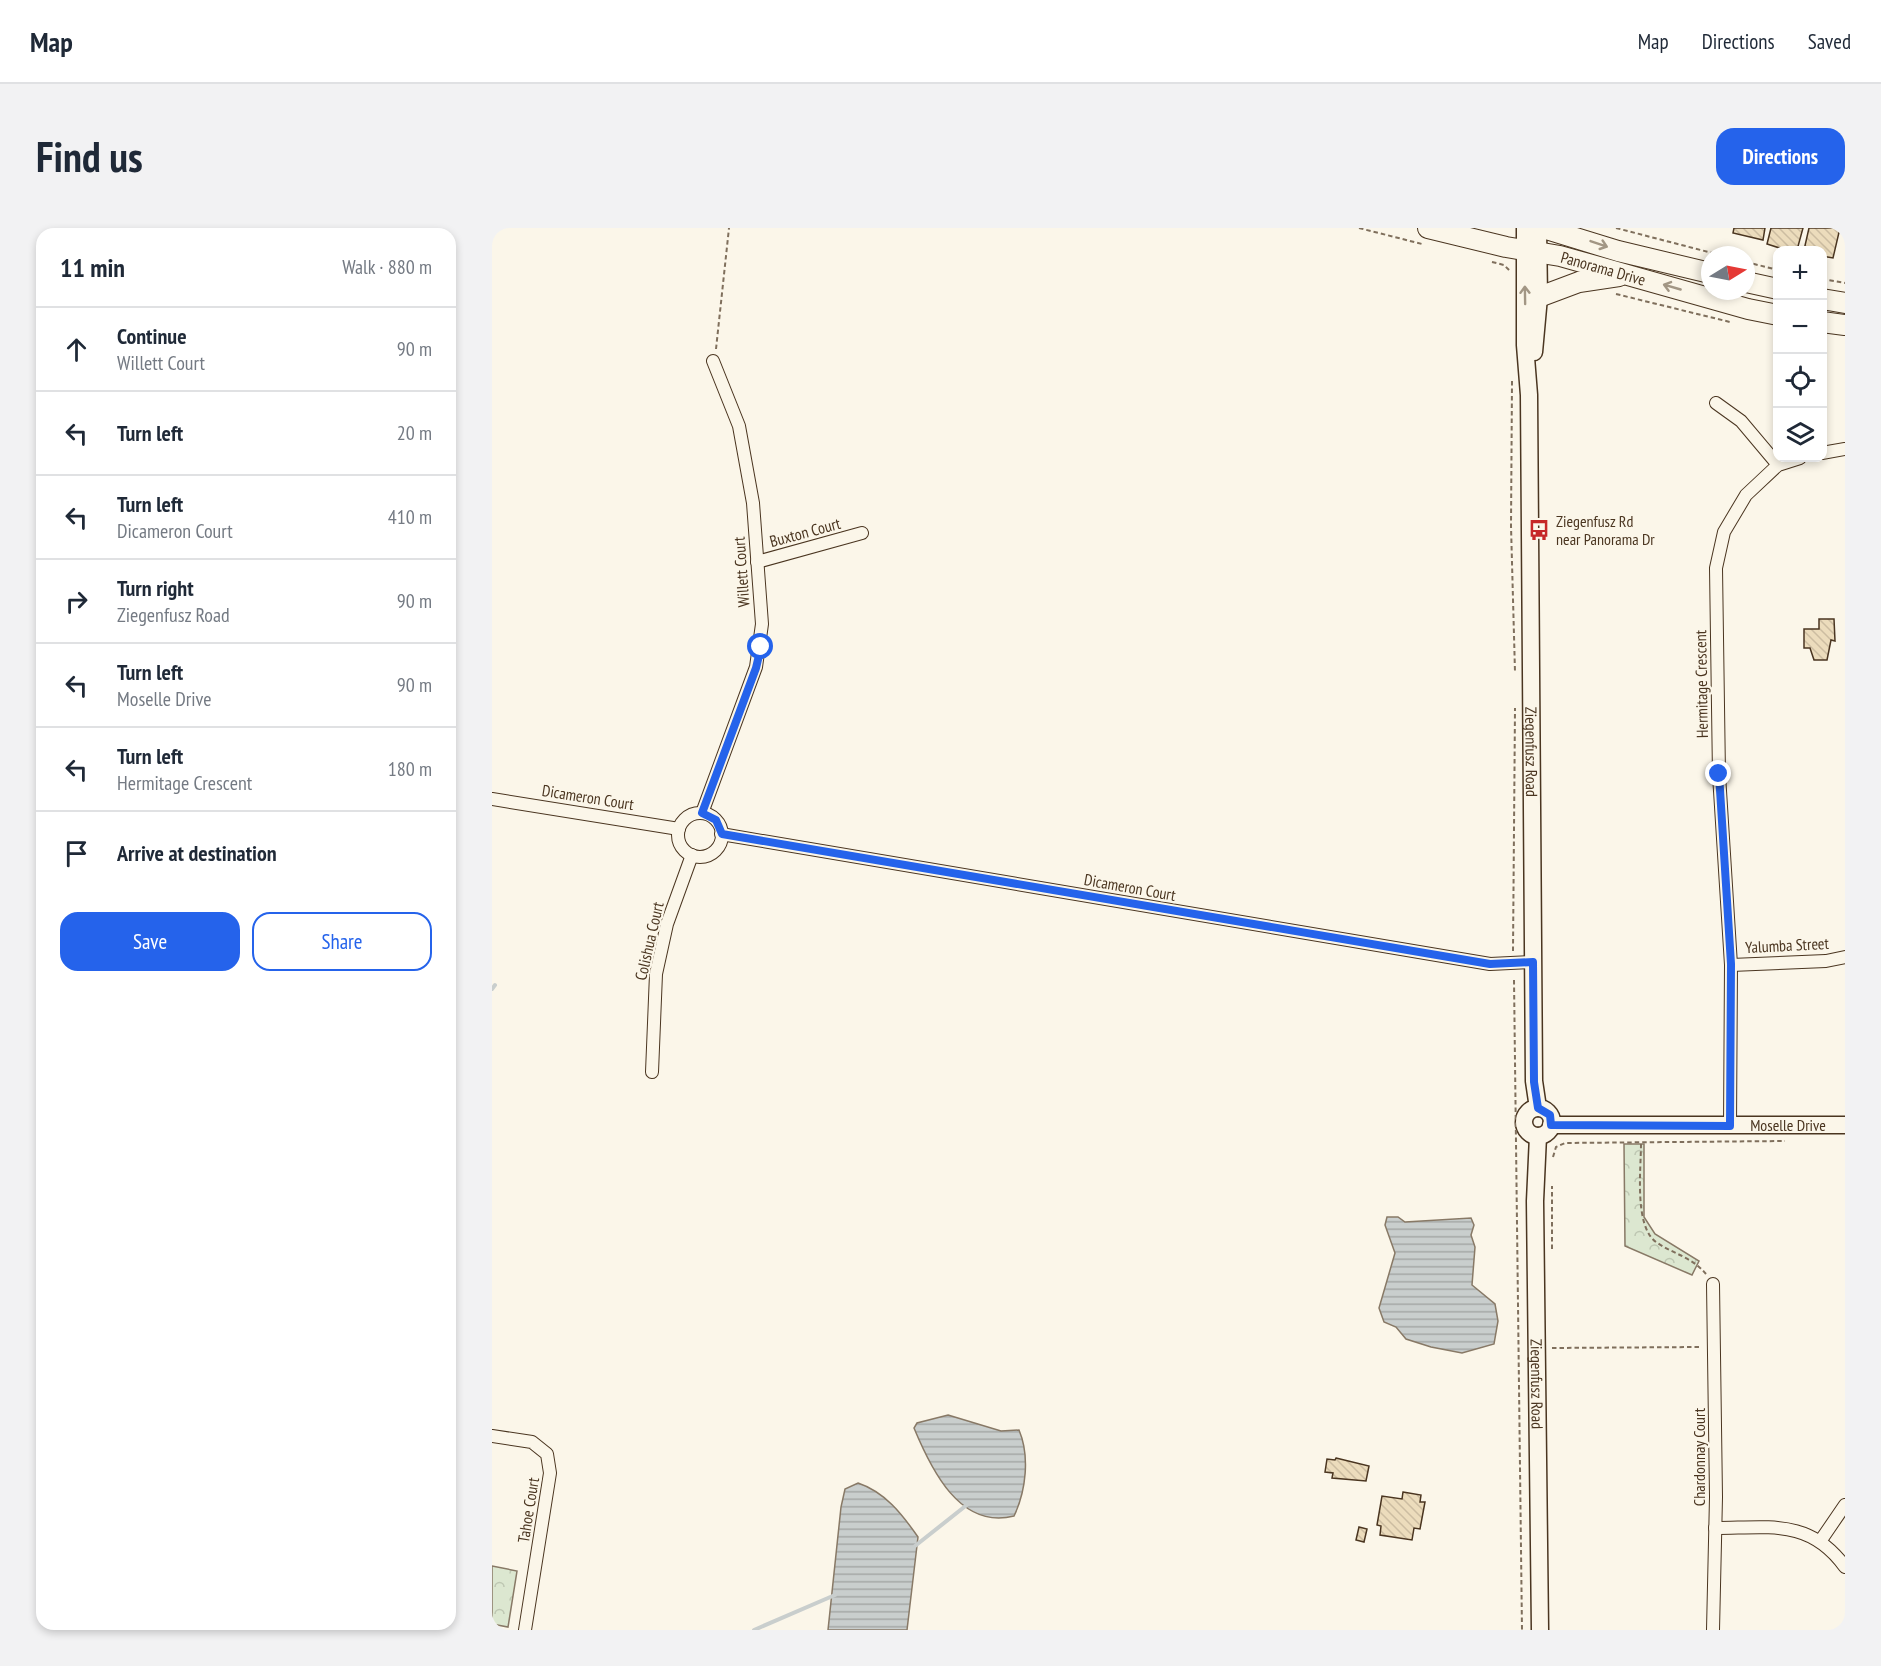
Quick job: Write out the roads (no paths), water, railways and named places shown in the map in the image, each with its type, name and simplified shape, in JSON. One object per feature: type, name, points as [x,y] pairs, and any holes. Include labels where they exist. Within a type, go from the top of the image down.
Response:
[{"type":"main road","name":"Panorama Drive","points":[[1541,228],[1701,271]]},
{"type":"main road","name":"Panorama Drive","points":[[1427,237],[1532,251],[1773,314]]},
{"type":"main road","points":[[1539,297],[1579,282],[1627,274]]},
{"type":"main road","points":[[1755,284],[1773,288]]},
{"type":"main road","points":[[1827,300],[1845,303]]},
{"type":"main road","points":[[1827,323],[1845,325]]},
{"type":"street","name":"Ziegenfusz Road","points":[[1525,228],[1532,251],[1539,297],[1529,395]]},
{"type":"street","name":"Ziegenfusz Road","points":[[1538,1108],[1534,1082],[1529,395],[1525,345],[1532,251],[1541,228]]},
{"type":"street","name":"Willett Court","points":[[702,813],[756,668],[762,624],[753,503],[740,426],[713,361]]},
{"type":"street","points":[[1716,403],[1742,421],[1778,465]]},
{"type":"street","points":[[1827,452],[1845,449]]},
{"type":"street","name":"Hermitage Crescent","points":[[1730,1126],[1731,964],[1719,774],[1716,568],[1724,532],[1746,495],[1778,465],[1787,462]]},
{"type":"street","name":"Buxton Court","points":[[757,562],[862,533]]},
{"type":"street","name":"Dicameron Court","points":[[492,799],[679,829]]},
{"type":"street","points":[[702,813],[716,820],[722,834],[718,846],[710,855],[692,855],[682,847],[679,829],[690,815],[702,813]]},
{"type":"street","name":"Dicameron Court","points":[[722,834],[1490,964],[1533,962]]},
{"type":"street","name":"Colishua Court","points":[[652,1072],[656,974],[667,924],[692,855]]},
{"type":"street","name":"Yalumba Street","points":[[1731,964],[1826,961],[1845,957]]},
{"type":"street","points":[[1538,1108],[1550,1115],[1551,1125],[1546,1133],[1538,1136],[1527,1131],[1524,1123],[1527,1114],[1538,1108]]},
{"type":"street","name":"Moselle Drive","points":[[1551,1125],[1845,1125]]},
{"type":"street","name":"Ziegenfusz Road","points":[[1538,1136],[1535,1201],[1540,1630]]},
{"type":"street","name":"Chardonnay Court","points":[[1713,1284],[1715,1528],[1713,1630]]},
{"type":"street","name":"Tahoe Court","points":[[492,1436],[532,1442],[547,1454],[550,1473],[525,1630]]},
{"type":"street","points":[[1821,1540],[1845,1506]]},
{"type":"street","points":[[1715,1528],[1784,1528],[1821,1540],[1845,1567]]},
{"type":"waterway","points":[[492,989],[495,985]]},
{"type":"waterway","points":[[915,1546],[968,1504]]},
{"type":"waterway","points":[[754,1630],[835,1595]]},
{"type":"place","name":"Ziegenfusz Rd near Panorama Dr","points":[[1539,530]]}]
